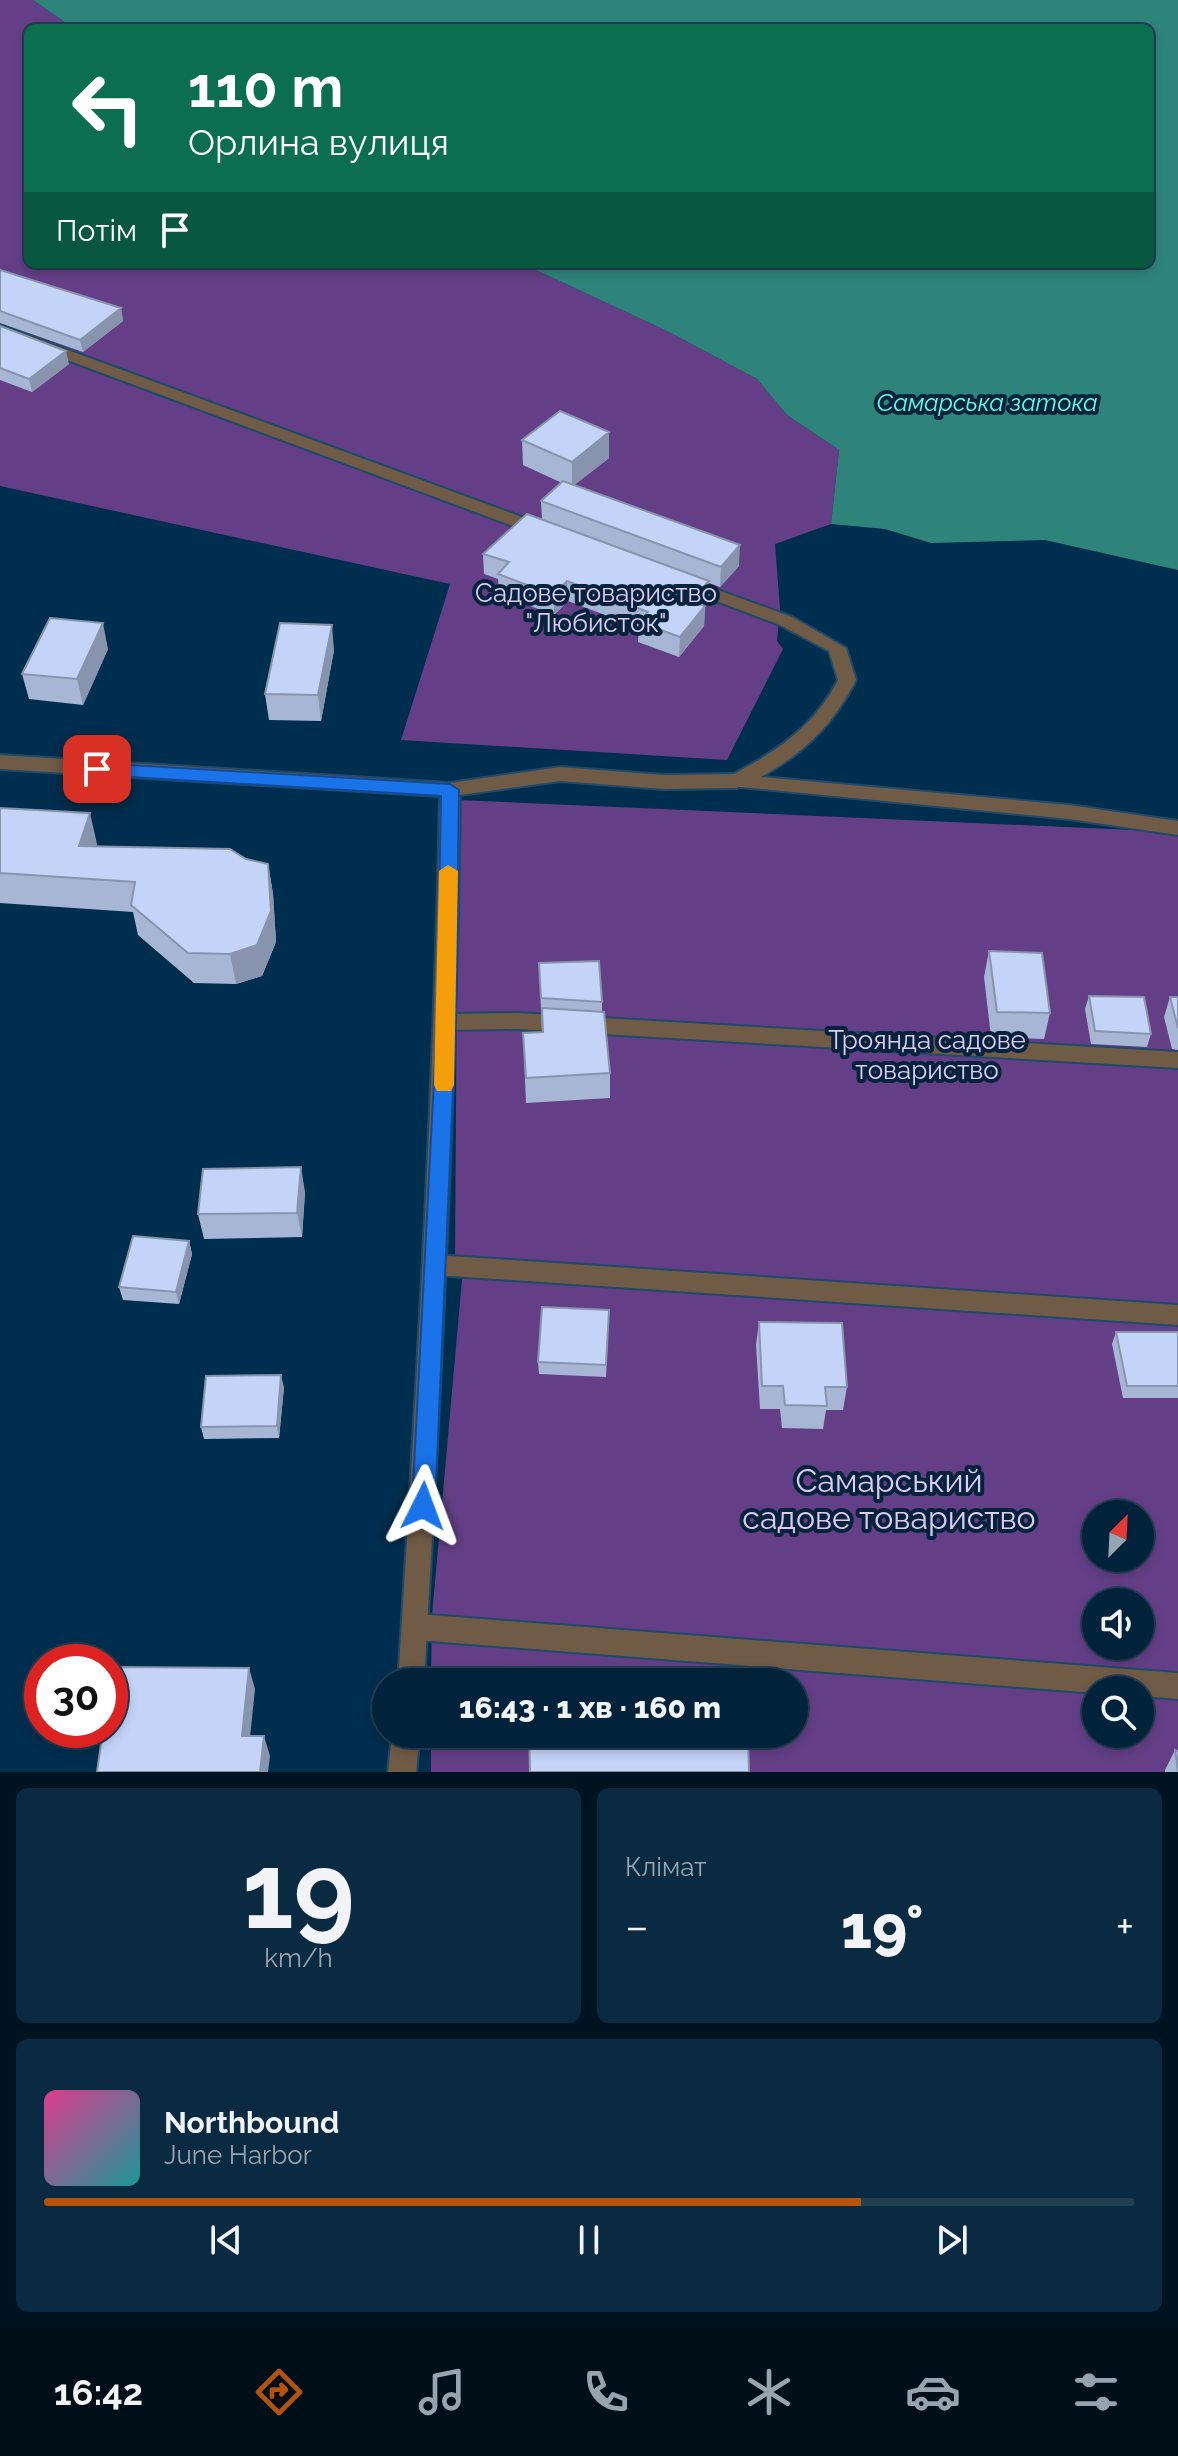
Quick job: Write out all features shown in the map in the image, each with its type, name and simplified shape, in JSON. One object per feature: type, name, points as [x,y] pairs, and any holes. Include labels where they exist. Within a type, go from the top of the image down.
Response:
[{"type":"street","points":[[0,330],[563,539]]},
{"type":"street","points":[[667,577],[786,621],[837,648],[847,680],[836,704],[800,746],[737,781]]},
{"type":"street","points":[[0,762],[450,790],[560,774],[664,782],[737,781],[1069,812],[1178,828]]},
{"type":"street","points":[[413,1668],[436,1265],[446,1022],[450,790]]},
{"type":"street","points":[[446,1022],[534,1021],[1178,1060]]},
{"type":"street","points":[[436,1265],[1178,1315]]},
{"type":"street","points":[[417,1627],[1178,1686]]},
{"type":"street","points":[[402,1772],[405,1748]]},
{"type":"green space","name":"Садове товариство \"Любисток\"","points":[[0,0],[33,0],[67,24],[24,24],[24,268],[532,268],[667,331],[757,379],[787,415],[839,450],[831,524],[775,544],[780,609],[777,641],[783,649],[727,760],[401,740],[450,584],[0,486]]},
{"type":"green space","name":"Троянда садове товариство","points":[[458,800],[1178,832],[1178,1305],[455,1261]]},
{"type":"green space","name":"Самарський садове товариство","points":[[463,1268],[1178,1309],[1178,1772],[431,1772],[431,1748],[808,1748],[808,1668],[431,1668],[432,1616]]},
{"type":"water","name":"Самарська затока","points":[[33,0],[1178,0],[1178,570],[1045,540],[931,543],[885,529],[831,524],[839,450],[787,415],[757,379],[667,331],[532,268],[1154,268],[1154,24],[67,24]]},
{"type":"building","points":[[0,270],[121,308],[80,340],[0,311]]},
{"type":"building","points":[[0,326],[66,351],[29,379],[0,368]]},
{"type":"building","points":[[560,411],[609,432],[572,462],[522,440]]},
{"type":"building","points":[[563,481],[740,545],[721,567],[541,501]]},
{"type":"building","points":[[527,514],[709,581],[691,601],[705,606],[680,637],[639,622],[648,612],[567,581],[554,595],[498,574],[509,562],[483,554]]},
{"type":"building","points":[[50,618],[103,623],[77,679],[22,674]]},
{"type":"building","points":[[280,623],[332,625],[318,695],[265,694]]},
{"type":"building","points":[[0,808],[90,813],[79,846],[230,849],[246,859],[268,864],[271,911],[257,945],[230,954],[188,953],[131,905],[135,882],[0,873]]},
{"type":"building","points":[[989,951],[1042,953],[1050,1013],[997,1012]]},
{"type":"building","points":[[599,961],[602,1002],[541,998],[539,963]]},
{"type":"building","points":[[1089,996],[1144,997],[1151,1034],[1095,1031]]},
{"type":"building","points":[[1170,997],[1178,997],[1178,1028]]},
{"type":"building","points":[[542,1008],[604,1012],[610,1073],[526,1078],[523,1033],[543,1032]]},
{"type":"building","points":[[301,1167],[297,1213],[198,1214],[203,1169]]},
{"type":"building","points":[[133,1236],[189,1241],[176,1292],[119,1287]]},
{"type":"building","points":[[542,1307],[609,1310],[606,1365],[538,1362]]},
{"type":"building","points":[[759,1322],[842,1323],[847,1387],[825,1387],[827,1406],[785,1405],[783,1386],[762,1386]]},
{"type":"building","points":[[1116,1332],[1178,1332],[1178,1386],[1127,1386]]},
{"type":"building","points":[[281,1375],[277,1426],[201,1427],[206,1376]]},
{"type":"building","points":[[128,1667],[249,1668],[242,1736],[264,1736],[260,1772],[97,1772],[100,1748],[128,1748]]},
{"type":"building","points":[[529,1748],[748,1748],[749,1772],[530,1772]]},
{"type":"slow traffic","points":[[444,1085],[448,871]]},
{"type":"route","points":[[97,769],[450,790],[446,1022],[423,1506]]}]
